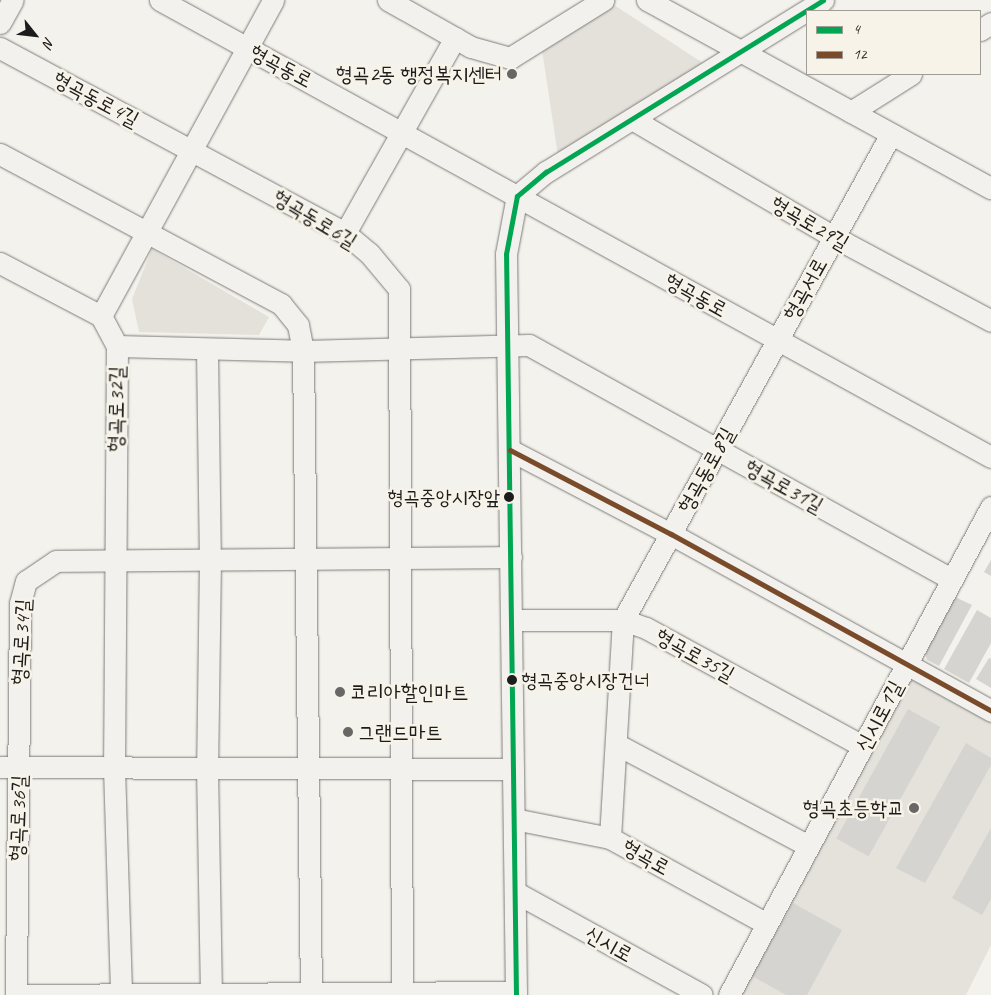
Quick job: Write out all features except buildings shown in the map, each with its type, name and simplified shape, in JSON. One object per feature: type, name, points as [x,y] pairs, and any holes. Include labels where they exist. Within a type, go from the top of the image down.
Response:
[{"type":"street","points":[[0,23],[13,0]]},
{"type":"street","name":"형곡동로","points":[[160,0],[991,457]]},
{"type":"street","points":[[101,316],[273,0]]},
{"type":"street","points":[[388,0],[471,47],[510,58],[603,0]]},
{"type":"street","points":[[647,0],[991,188]]},
{"type":"street","points":[[807,10],[823,0]]},
{"type":"street","points":[[16,995],[516,994],[506,254],[517,196],[546,172],[806,10]]},
{"type":"street","points":[[345,233],[455,38]]},
{"type":"street","name":"형곡동로4길","points":[[0,48],[191,150]]},
{"type":"street","points":[[851,112],[910,75]]},
{"type":"street","name":"형곡로29길","points":[[632,120],[834,237],[991,321]]},
{"type":"street","name":"형곡서로","points":[[778,340],[891,134]]},
{"type":"street","name":"형곡동로6길","points":[[191,150],[345,233],[369,253],[399,289],[400,350]]},
{"type":"street","points":[[0,154],[146,234],[281,304],[298,325],[303,350],[304,559],[309,766],[311,994]]},
{"type":"street","points":[[0,263],[101,316],[117,346]]},
{"type":"street","name":"형곡동로8길","points":[[610,838],[623,620],[778,340]]},
{"type":"street","name":"형곡로32길","points":[[113,562],[117,346],[207,350],[400,350],[508,343]]},
{"type":"street","name":"형곡로31길","points":[[508,343],[529,345],[952,579]]},
{"type":"street","points":[[207,350],[210,560],[207,767],[211,995]]},
{"type":"street","points":[[400,350],[402,993]]},
{"type":"street","points":[[510,450],[671,534],[991,711]]},
{"type":"street","name":"신시로1길","points":[[729,995],[991,507]]},
{"type":"street","name":"형곡로34길","points":[[9,766],[20,603],[26,581],[56,561],[113,562],[511,557]]},
{"type":"street","points":[[113,562],[114,768],[121,994]]},
{"type":"street","name":"형곡로35길","points":[[512,620],[623,620],[646,628],[862,746]]},
{"type":"street","points":[[616,744],[809,846]]},
{"type":"street","name":"형곡로36길","points":[[16,995],[9,766],[114,768],[309,766],[513,769]]},
{"type":"street","name":"형곡로","points":[[514,819],[610,838],[767,924]]},
{"type":"street","name":"신시로","points":[[515,892],[702,995]]},
{"type":"shaded area","points":[[611,3],[703,63],[558,156],[542,50]]},
{"type":"shaded area","points":[[152,249],[269,317],[259,335],[139,332],[132,299]]},
{"type":"shaded area","name":"형곡초등학교","points":[[912,676],[991,721],[991,945],[966,995],[735,995]]},
{"type":"transit line","name":"4","points":[[807,10],[823,0]]},
{"type":"transit line","name":"4","points":[[516,995],[506,254],[517,196],[546,172],[806,11]]},
{"type":"transit line","name":"12","points":[[510,450],[671,534],[991,711]]},
{"type":"place","name":"형곡2동 행정복지센터","points":[[512,74]]},
{"type":"place","name":"형곡중앙시장앞","points":[[509,497]]},
{"type":"place","name":"형곡중앙시장건너","points":[[512,680]]},
{"type":"place","name":"코리아할인마트","points":[[340,692]]},
{"type":"place","name":"그랜드마트","points":[[348,732]]},
{"type":"place","name":"형곡초등학교","points":[[914,808]]}]
